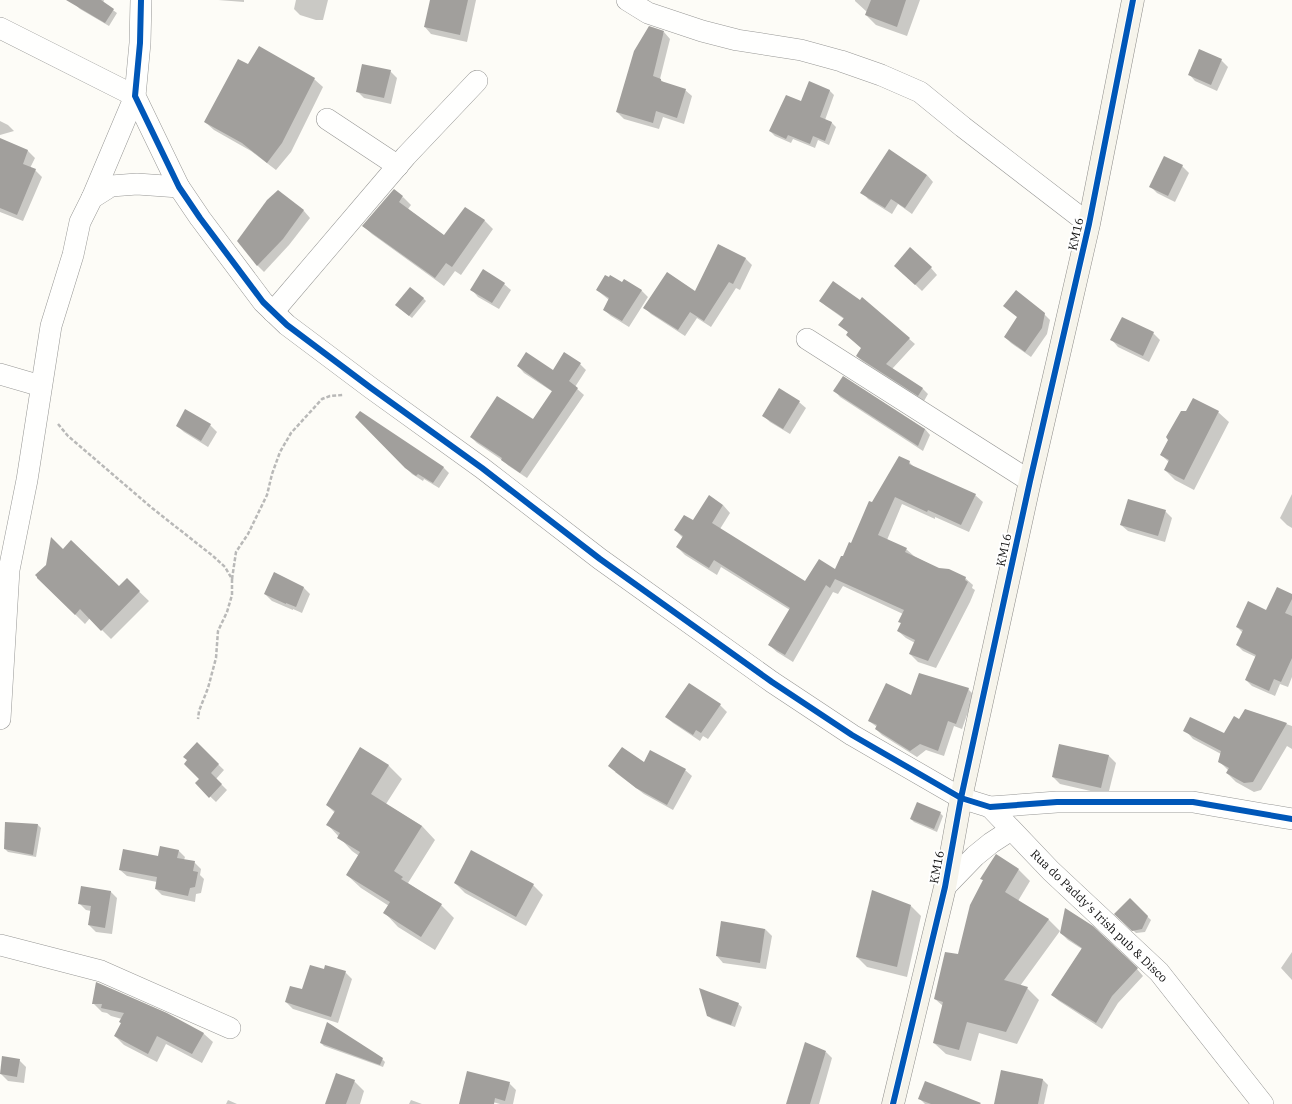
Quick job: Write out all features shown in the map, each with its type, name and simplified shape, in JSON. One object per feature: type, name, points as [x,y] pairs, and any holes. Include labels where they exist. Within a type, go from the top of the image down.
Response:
[{"type":"street","points":[[0,719],[9,570],[27,480],[51,326],[73,255],[80,222],[92,198],[135,96],[140,43],[141,0]]},
{"type":"street","points":[[627,0],[648,13],[702,31],[737,40],[801,50],[842,61],[881,74],[920,92],[1089,224]]},
{"type":"street","name":"KM16","points":[[893,1104],[944,887],[1030,481],[1089,224],[1134,0]]},
{"type":"street","points":[[0,28],[135,96],[179,187],[224,251],[263,302],[287,325],[482,468],[600,558],[772,682],[852,736],[962,798],[990,807],[1057,802],[1193,802],[1292,819]]},
{"type":"street","points":[[273,312],[398,166],[477,81]]},
{"type":"street","points":[[327,119],[398,166]]},
{"type":"street","points":[[92,198],[111,186],[137,184],[179,187]]},
{"type":"street","points":[[807,339],[1030,481]]},
{"type":"street","points":[[0,374],[40,393]]},
{"type":"street","name":"Rua do Paddy's Irish pub & Disco","points":[[990,807],[1051,871],[1159,972],[1262,1104]]},
{"type":"street","points":[[944,887],[975,856],[1011,830]]},
{"type":"street","points":[[0,946],[101,971],[230,1028]]},
{"type":"path","points":[[198,719],[199,711],[208,688],[216,658],[218,631],[227,612],[232,596],[232,579],[236,552],[248,534],[267,495],[272,474],[280,452],[292,433],[322,398],[360,394],[371,388]]},
{"type":"path","points":[[40,393],[68,436],[152,508],[213,556],[225,567],[232,579]]},
{"type":"building","points":[[66,0],[101,0],[114,9],[105,23]]},
{"type":"building","points":[[430,0],[468,0],[460,35],[424,27]]},
{"type":"building","points":[[871,0],[906,0],[897,27],[865,15]]},
{"type":"building","points":[[649,26],[664,31],[653,76],[661,79],[661,81],[686,89],[677,118],[656,111],[653,123],[616,112],[634,51]]},
{"type":"building","points":[[259,46],[315,78],[282,143],[267,163],[242,143],[204,122],[238,59],[248,64]]},
{"type":"building","points":[[1199,49],[1222,59],[1211,85],[1188,75]]},
{"type":"building","points":[[362,64],[391,70],[384,98],[356,92]]},
{"type":"building","points":[[809,81],[830,90],[820,117],[832,122],[825,141],[813,136],[810,144],[788,135],[786,139],[769,131],[786,95],[801,101]]},
{"type":"building","points":[[0,138],[28,150],[23,164],[36,169],[17,215],[0,208]]},
{"type":"building","points":[[889,149],[927,175],[905,208],[891,199],[885,208],[860,193]]},
{"type":"building","points":[[1164,156],[1183,165],[1168,196],[1149,187]]},
{"type":"building","points":[[394,189],[403,196],[399,202],[444,235],[465,207],[485,220],[452,267],[446,263],[435,278],[362,226]]},
{"type":"building","points":[[278,190],[304,210],[283,239],[257,266],[237,241],[267,200]]},
{"type":"building","points":[[718,244],[746,258],[733,284],[729,282],[704,321],[690,312],[678,330],[643,308],[667,272],[695,291]]},
{"type":"building","points":[[910,247],[932,267],[915,285],[894,266]]},
{"type":"building","points":[[483,269],[505,283],[492,303],[470,290]]},
{"type":"building","points":[[605,275],[609,277],[610,275],[622,282],[624,279],[642,290],[622,321],[603,310],[609,298],[596,290]]},
{"type":"building","points":[[833,281],[860,300],[862,297],[910,338],[886,364],[923,388],[918,396],[856,356],[861,348],[846,335],[848,332],[838,325],[844,318],[819,301]]},
{"type":"building","points":[[410,287],[424,298],[409,316],[395,305]]},
{"type":"building","points":[[1016,290],[1045,313],[1042,328],[1025,352],[1004,337],[1017,317],[1003,306]]},
{"type":"building","points":[[1122,317],[1154,332],[1143,356],[1110,340]]},
{"type":"building","points":[[526,352],[553,370],[564,352],[581,363],[569,381],[578,388],[520,473],[501,460],[502,458],[470,437],[497,396],[533,419],[552,391],[517,366]]},
{"type":"building","points":[[843,376],[925,429],[918,446],[833,391]]},
{"type":"building","points":[[779,388],[800,401],[783,429],[762,416]]},
{"type":"building","points":[[1193,398],[1219,411],[1184,480],[1164,470],[1169,460],[1160,455],[1168,440],[1166,437],[1181,411],[1186,411]]},
{"type":"building","points":[[185,409],[211,424],[201,441],[176,426]]},
{"type":"building","points":[[360,411],[444,467],[433,483],[418,474],[416,476],[405,468],[355,417]]},
{"type":"building","points":[[899,456],[910,461],[909,464],[976,494],[961,525],[928,510],[927,512],[895,497],[878,535],[907,548],[905,552],[939,568],[949,569],[966,577],[965,580],[968,582],[928,661],[909,654],[915,640],[897,631],[901,623],[898,622],[904,610],[835,579],[830,588],[826,585],[785,655],[768,645],[790,608],[714,560],[709,568],[676,547],[683,536],[674,530],[684,515],[693,520],[709,495],[723,505],[712,523],[805,581],[819,559],[835,569],[849,542],[851,543],[869,501],[872,502]]},
{"type":"building","points":[[1128,499],[1166,510],[1158,536],[1120,525]]},
{"type":"building","points":[[51,537],[63,549],[71,540],[119,586],[127,578],[140,591],[101,631],[80,609],[75,615],[35,575],[46,565]]},
{"type":"building","points":[[274,572],[304,587],[296,607],[264,594]]},
{"type":"building","points":[[1277,587],[1292,594],[1292,599],[1285,613],[1292,616],[1292,658],[1281,682],[1274,679],[1269,691],[1245,680],[1256,655],[1236,645],[1243,630],[1236,627],[1248,601],[1266,610]]},
{"type":"building","points":[[919,673],[969,688],[956,724],[948,721],[938,751],[920,744],[910,751],[875,729],[877,725],[868,721],[886,683],[911,695]]},
{"type":"building","points":[[689,683],[721,704],[701,733],[696,730],[693,735],[665,717]]},
{"type":"building","points":[[1245,709],[1287,723],[1253,782],[1244,783],[1226,773],[1229,768],[1218,762],[1221,751],[1183,731],[1190,717],[1224,733],[1234,716],[1239,719]]},
{"type":"building","points":[[197,742],[219,764],[211,773],[222,784],[209,798],[195,783],[199,779],[184,764],[187,760],[183,757]]},
{"type":"building","points":[[1059,744],[1109,755],[1101,788],[1052,777]]},
{"type":"building","points":[[360,747],[389,765],[371,794],[422,826],[394,871],[403,877],[401,879],[442,904],[421,937],[383,913],[390,902],[346,875],[360,852],[337,838],[340,833],[326,825],[335,811],[326,805]]},
{"type":"building","points":[[622,747],[644,762],[650,750],[686,769],[667,805],[636,788],[608,766]]},
{"type":"building","points":[[917,802],[941,812],[934,829],[910,819]]},
{"type":"building","points":[[5,822],[38,824],[33,855],[4,849]]},
{"type":"building","points":[[160,846],[179,850],[177,858],[195,861],[193,871],[198,872],[195,887],[190,888],[188,896],[155,889],[157,877],[119,870],[123,849],[158,856]]},
{"type":"building","points":[[471,850],[534,884],[516,917],[454,883]]},
{"type":"building","points":[[996,854],[1019,869],[1005,892],[1049,919],[1004,980],[1028,987],[1006,1032],[967,1022],[959,1050],[933,1043],[943,1002],[934,999],[945,952],[958,954],[970,905],[983,880],[980,879]]},
{"type":"building","points":[[81,886],[111,891],[105,928],[88,925],[91,906],[78,904]]},
{"type":"building","points":[[872,890],[911,905],[897,967],[856,957]]},
{"type":"building","points":[[1130,898],[1148,916],[1142,929],[1132,931],[1114,914]]},
{"type":"building","points":[[1065,908],[1093,926],[1138,968],[1112,996],[1096,1023],[1051,995],[1082,948],[1060,933]]},
{"type":"building","points":[[721,921],[765,929],[760,963],[716,956]]},
{"type":"building","points":[[310,965],[324,969],[325,965],[346,971],[331,1017],[285,1002],[290,986],[302,989]]},
{"type":"building","points":[[96,982],[167,1013],[204,1033],[192,1054],[157,1036],[148,1054],[114,1036],[121,1023],[119,1022],[124,1013],[101,1008],[102,1004],[92,1004]]},
{"type":"building","points":[[699,988],[739,1003],[731,1025],[707,1016]]},
{"type":"building","points":[[327,1022],[383,1058],[380,1065],[320,1043]]},
{"type":"building","points":[[805,1042],[826,1051],[810,1104],[786,1104]]},
{"type":"building","points":[[2,1056],[20,1059],[17,1077],[0,1074]]},
{"type":"building","points":[[1001,1070],[1043,1079],[1038,1104],[994,1104]]},
{"type":"building","points":[[467,1071],[510,1082],[505,1101],[495,1098],[494,1104],[459,1104]]},
{"type":"building","points":[[336,1073],[355,1080],[346,1104],[325,1104]]},
{"type":"building","points":[[925,1081],[981,1103],[931,1104],[918,1099]]},
{"type":"cycle path","points":[[141,0],[140,43],[135,96],[179,187],[200,218],[263,302],[287,325],[482,468],[600,559],[772,682],[852,735],[961,798],[990,807],[1057,802],[1193,802],[1292,819]]},
{"type":"cycle path","points":[[893,1104],[945,887],[961,798],[1030,481],[1089,224],[1133,0]]}]
